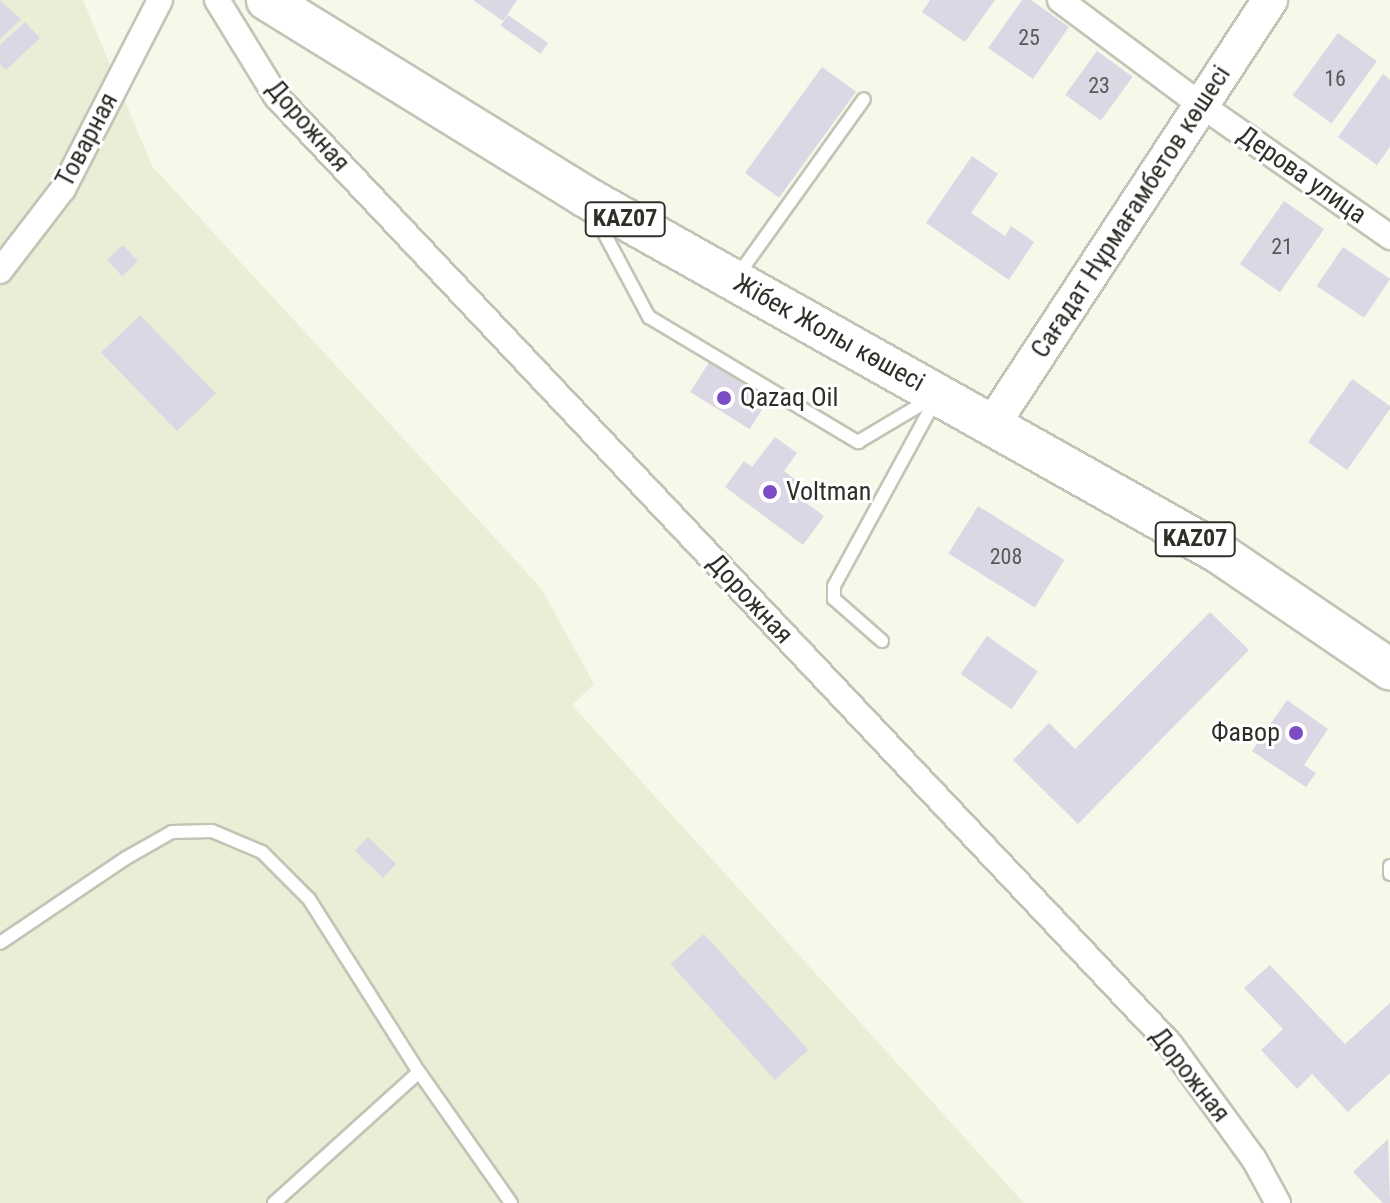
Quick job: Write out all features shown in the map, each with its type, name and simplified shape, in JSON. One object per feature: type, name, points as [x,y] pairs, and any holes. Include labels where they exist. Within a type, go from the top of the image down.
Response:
[{"type":"highway","name":"Жібек Жолы көшесі","points":[[267,0],[584,196],[1219,553],[1390,669]]},
{"type":"main road","name":"Сағадат Нұрмағамбетов көшесі","points":[[992,425],[1270,0]]},
{"type":"street","name":"Товарная","points":[[0,271],[63,189],[160,0]]},
{"type":"street","name":"Дорожная","points":[[217,0],[276,96],[1170,1044],[1254,1159],[1278,1203]]},
{"type":"street","name":"Дерова улица","points":[[1060,0],[1201,105],[1390,237]]},
{"type":"lane","points":[[734,280],[864,99]]},
{"type":"lane","points":[[584,196],[649,317],[858,442],[938,395]]},
{"type":"lane","points":[[882,641],[834,599],[834,586],[938,395]]},
{"type":"lane","points":[[0,943],[126,858],[172,832],[212,831],[262,852],[309,899],[419,1072],[511,1203]]},
{"type":"lane","points":[[1390,866],[1390,874]]},
{"type":"lane","points":[[274,1203],[419,1072]]},
{"type":"shaded area","points":[[0,0],[83,0],[152,166],[541,588],[594,684],[572,705],[1024,1203],[0,1203]]},
{"type":"building","points":[[0,0],[21,19],[0,39]]},
{"type":"building","points":[[473,0],[517,0],[503,21]]},
{"type":"building","points":[[930,0],[995,0],[965,42],[922,12]]},
{"type":"building","points":[[1022,0],[1031,0],[1069,27],[1033,79],[988,48]]},
{"type":"building","points":[[508,15],[548,43],[541,54],[501,26]]},
{"type":"building","points":[[25,22],[40,38],[6,70],[0,64],[0,45]]},
{"type":"building","points":[[1338,33],[1377,61],[1332,124],[1293,95]]},
{"type":"building","points":[[1097,51],[1133,77],[1101,121],[1065,95]]},
{"type":"building","points":[[822,67],[856,92],[779,198],[745,173]]},
{"type":"building","points":[[1383,74],[1390,80],[1390,147],[1377,165],[1338,137]]},
{"type":"building","points":[[972,156],[998,174],[971,213],[1005,236],[1011,226],[1034,242],[1009,280],[926,223]]},
{"type":"building","points":[[1284,201],[1324,229],[1280,292],[1240,264]]},
{"type":"building","points":[[123,245],[138,261],[122,276],[107,260]]},
{"type":"building","points":[[1343,247],[1390,279],[1364,318],[1317,286]]},
{"type":"building","points":[[140,315],[216,393],[177,431],[101,353]]},
{"type":"building","points":[[711,359],[770,396],[750,429],[690,392]]},
{"type":"building","points":[[1352,379],[1390,409],[1347,470],[1308,442]]},
{"type":"building","points":[[775,437],[797,453],[784,471],[805,487],[798,497],[824,516],[803,545],[725,487],[744,461],[752,467]]},
{"type":"building","points":[[978,506],[1065,560],[1035,608],[948,553]]},
{"type":"building","points":[[1210,612],[1249,650],[1078,824],[1013,760],[1049,723],[1075,749]]},
{"type":"building","points":[[987,636],[1038,672],[1011,709],[961,674]]},
{"type":"building","points":[[1287,700],[1328,729],[1304,765],[1316,773],[1306,787],[1252,751]]},
{"type":"building","points":[[368,837],[396,864],[383,878],[355,851]]},
{"type":"building","points":[[704,934],[808,1050],[775,1080],[671,964]]},
{"type":"building","points":[[1270,965],[1345,1044],[1390,1003],[1390,1073],[1348,1112],[1312,1074],[1297,1089],[1261,1050],[1283,1029],[1244,988]]},
{"type":"building","points":[[1388,1139],[1390,1203],[1383,1203],[1353,1172]]},
{"type":"place","name":"Qazaq Oil","points":[[724,398]]},
{"type":"place","name":"Voltman","points":[[770,492]]},
{"type":"place","name":"Фавор","points":[[1296,733]]}]
